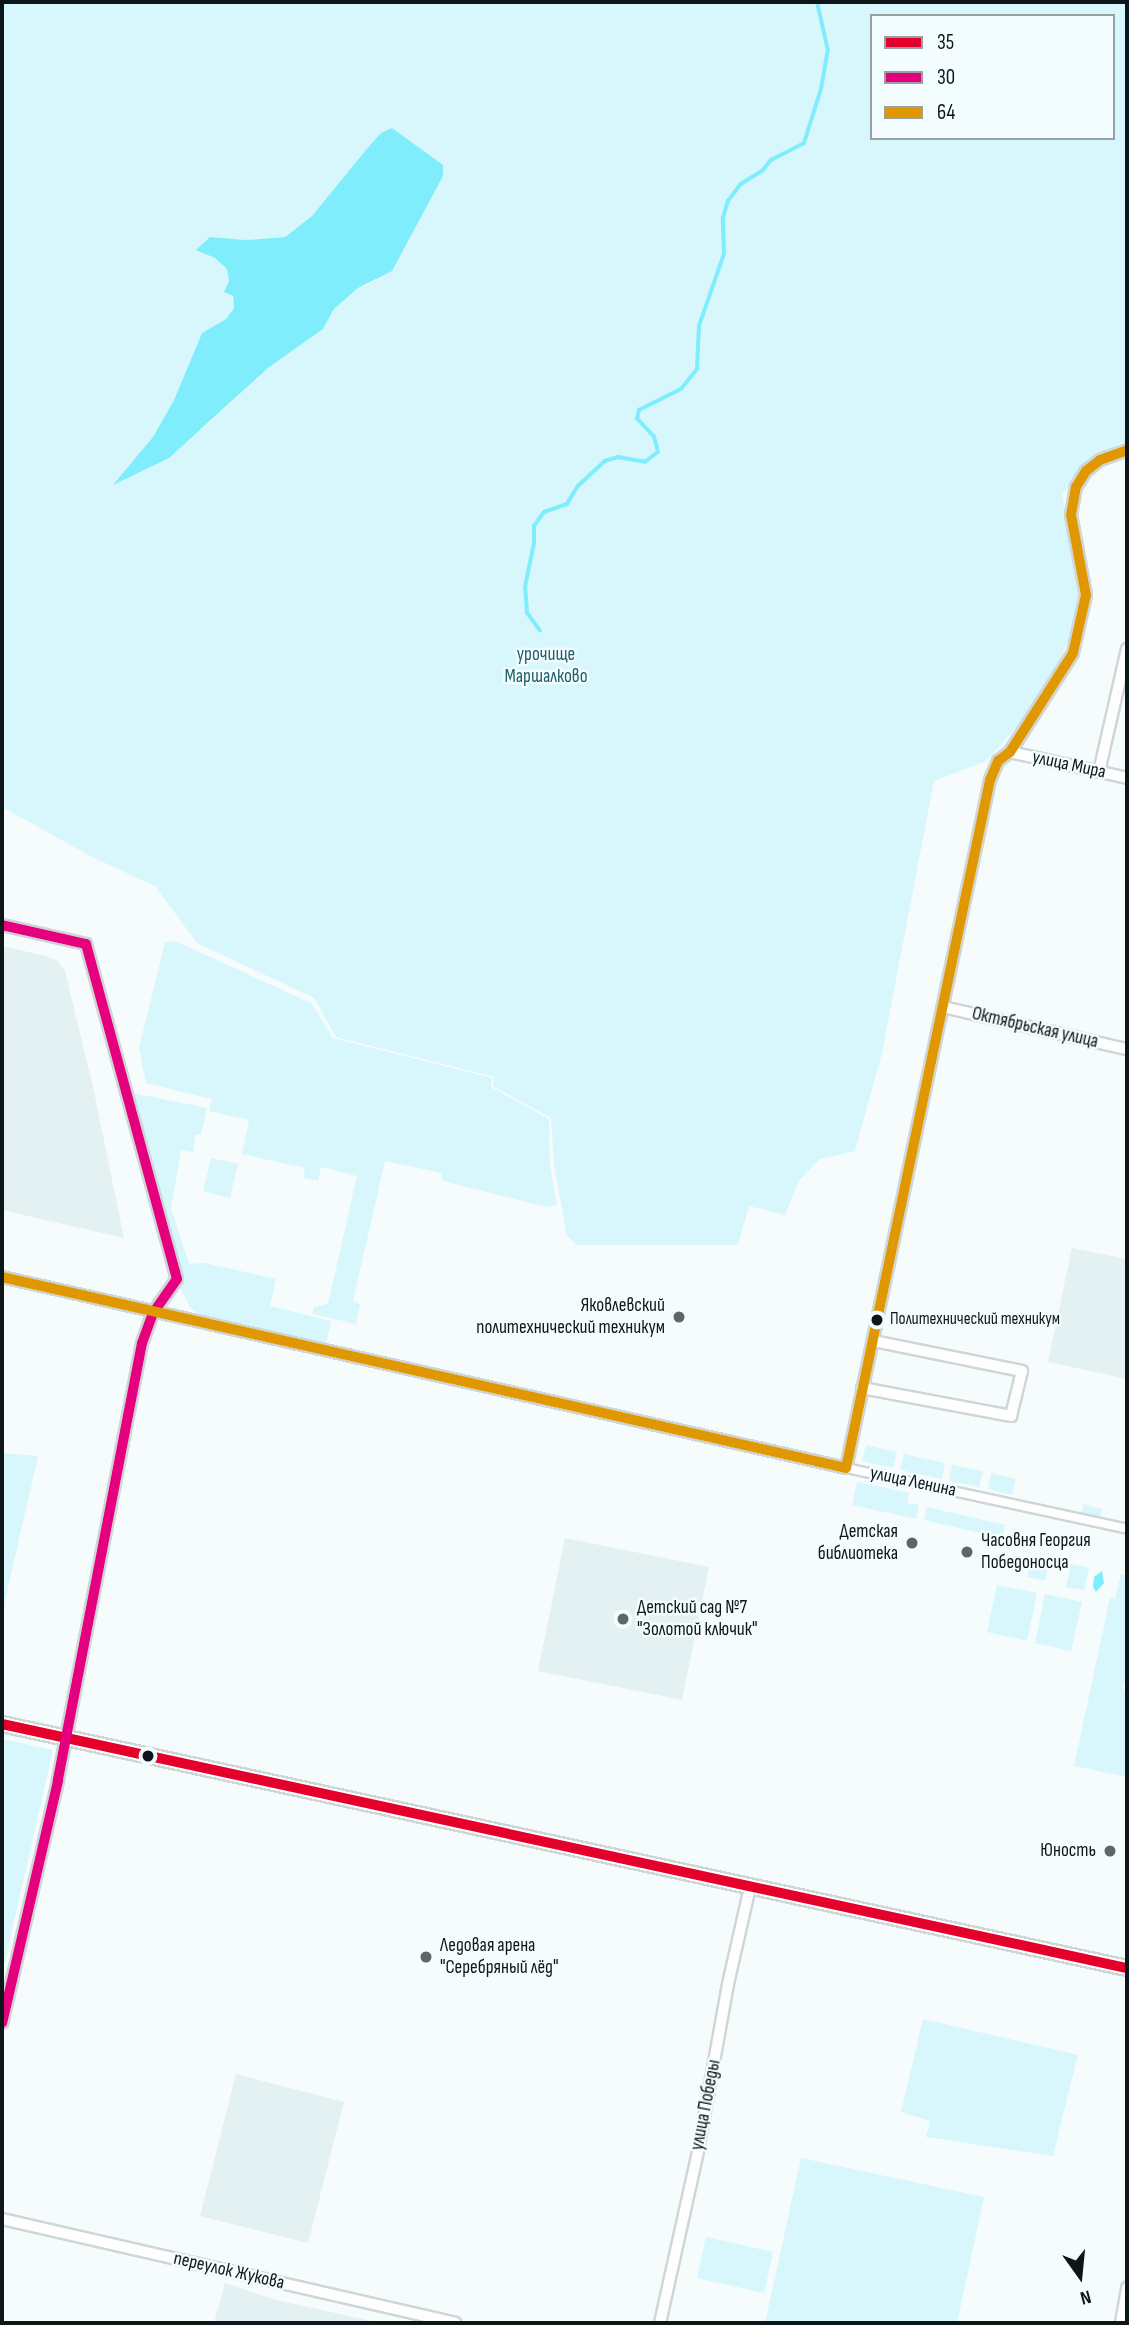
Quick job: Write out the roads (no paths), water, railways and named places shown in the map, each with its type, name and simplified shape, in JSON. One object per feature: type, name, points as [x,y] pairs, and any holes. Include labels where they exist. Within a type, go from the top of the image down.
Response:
[{"type":"street","points":[[846,1468],[990,780],[998,761],[1010,752],[1073,653],[1086,595],[1071,514],[1076,487],[1086,471],[1100,460],[1127,450]]},
{"type":"street","points":[[1099,772],[1127,652]]},
{"type":"street","name":"улица Мира","points":[[1010,752],[1127,778]]},
{"type":"street","points":[[2,925],[86,944],[177,1279],[153,1313],[142,1343],[66,1739],[2,2023]]},
{"type":"street","name":"Октябрьская улица","points":[[943,1007],[1127,1048]]},
{"type":"street","name":"улица Ленина","points":[[2,1277],[153,1313],[1127,1529]]},
{"type":"street","points":[[862,1388],[1012,1416],[1022,1371],[873,1341]]},
{"type":"street","points":[[2,1724],[1127,1968]]},
{"type":"street","name":"улица Победы","points":[[660,2323],[701,2137],[728,1984],[750,1887]]},
{"type":"street","name":"переулок Жукова","points":[[2,2219],[456,2323]]},
{"type":"street","points":[[1121,2323],[1127,2288]]},
{"type":"water","points":[[392,128],[443,165],[443,176],[392,271],[358,288],[334,309],[323,329],[268,368],[169,458],[113,485],[153,437],[174,400],[202,333],[226,319],[234,308],[233,296],[224,292],[229,281],[227,269],[215,258],[196,250],[210,237],[246,240],[285,237],[312,216],[381,133]]},
{"type":"water","points":[[1102,1571],[1104,1583],[1096,1592],[1093,1587],[1094,1577]]},
{"type":"waterway","points":[[540,631],[527,613],[525,587],[534,543],[534,526],[544,512],[567,504],[578,486],[605,461],[618,457],[645,462],[658,452],[654,437],[637,419],[639,410],[681,389],[697,369],[699,326],[724,254],[723,218],[728,201],[741,184],[762,171],[771,160],[804,143],[821,89],[828,51],[817,2]]},
{"type":"place","name":"Яковлевский политехнический техникум","points":[[679,1317]]},
{"type":"place","name":"Политехнический техникум","points":[[877,1320]]},
{"type":"place","name":"Детская библиотека","points":[[912,1543]]},
{"type":"place","name":"Часовня Георгия Победоносца","points":[[967,1552]]},
{"type":"place","name":"Детский сад №7 \"Золотой ключик\"","points":[[623,1619]]},
{"type":"place","name":"Юность","points":[[1110,1851]]},
{"type":"place","name":"Ледовая арена \"Серебряный лёд\"","points":[[426,1957]]},
{"type":"park label","name":"урочище Маршалково","points":[[546,666]]}]
